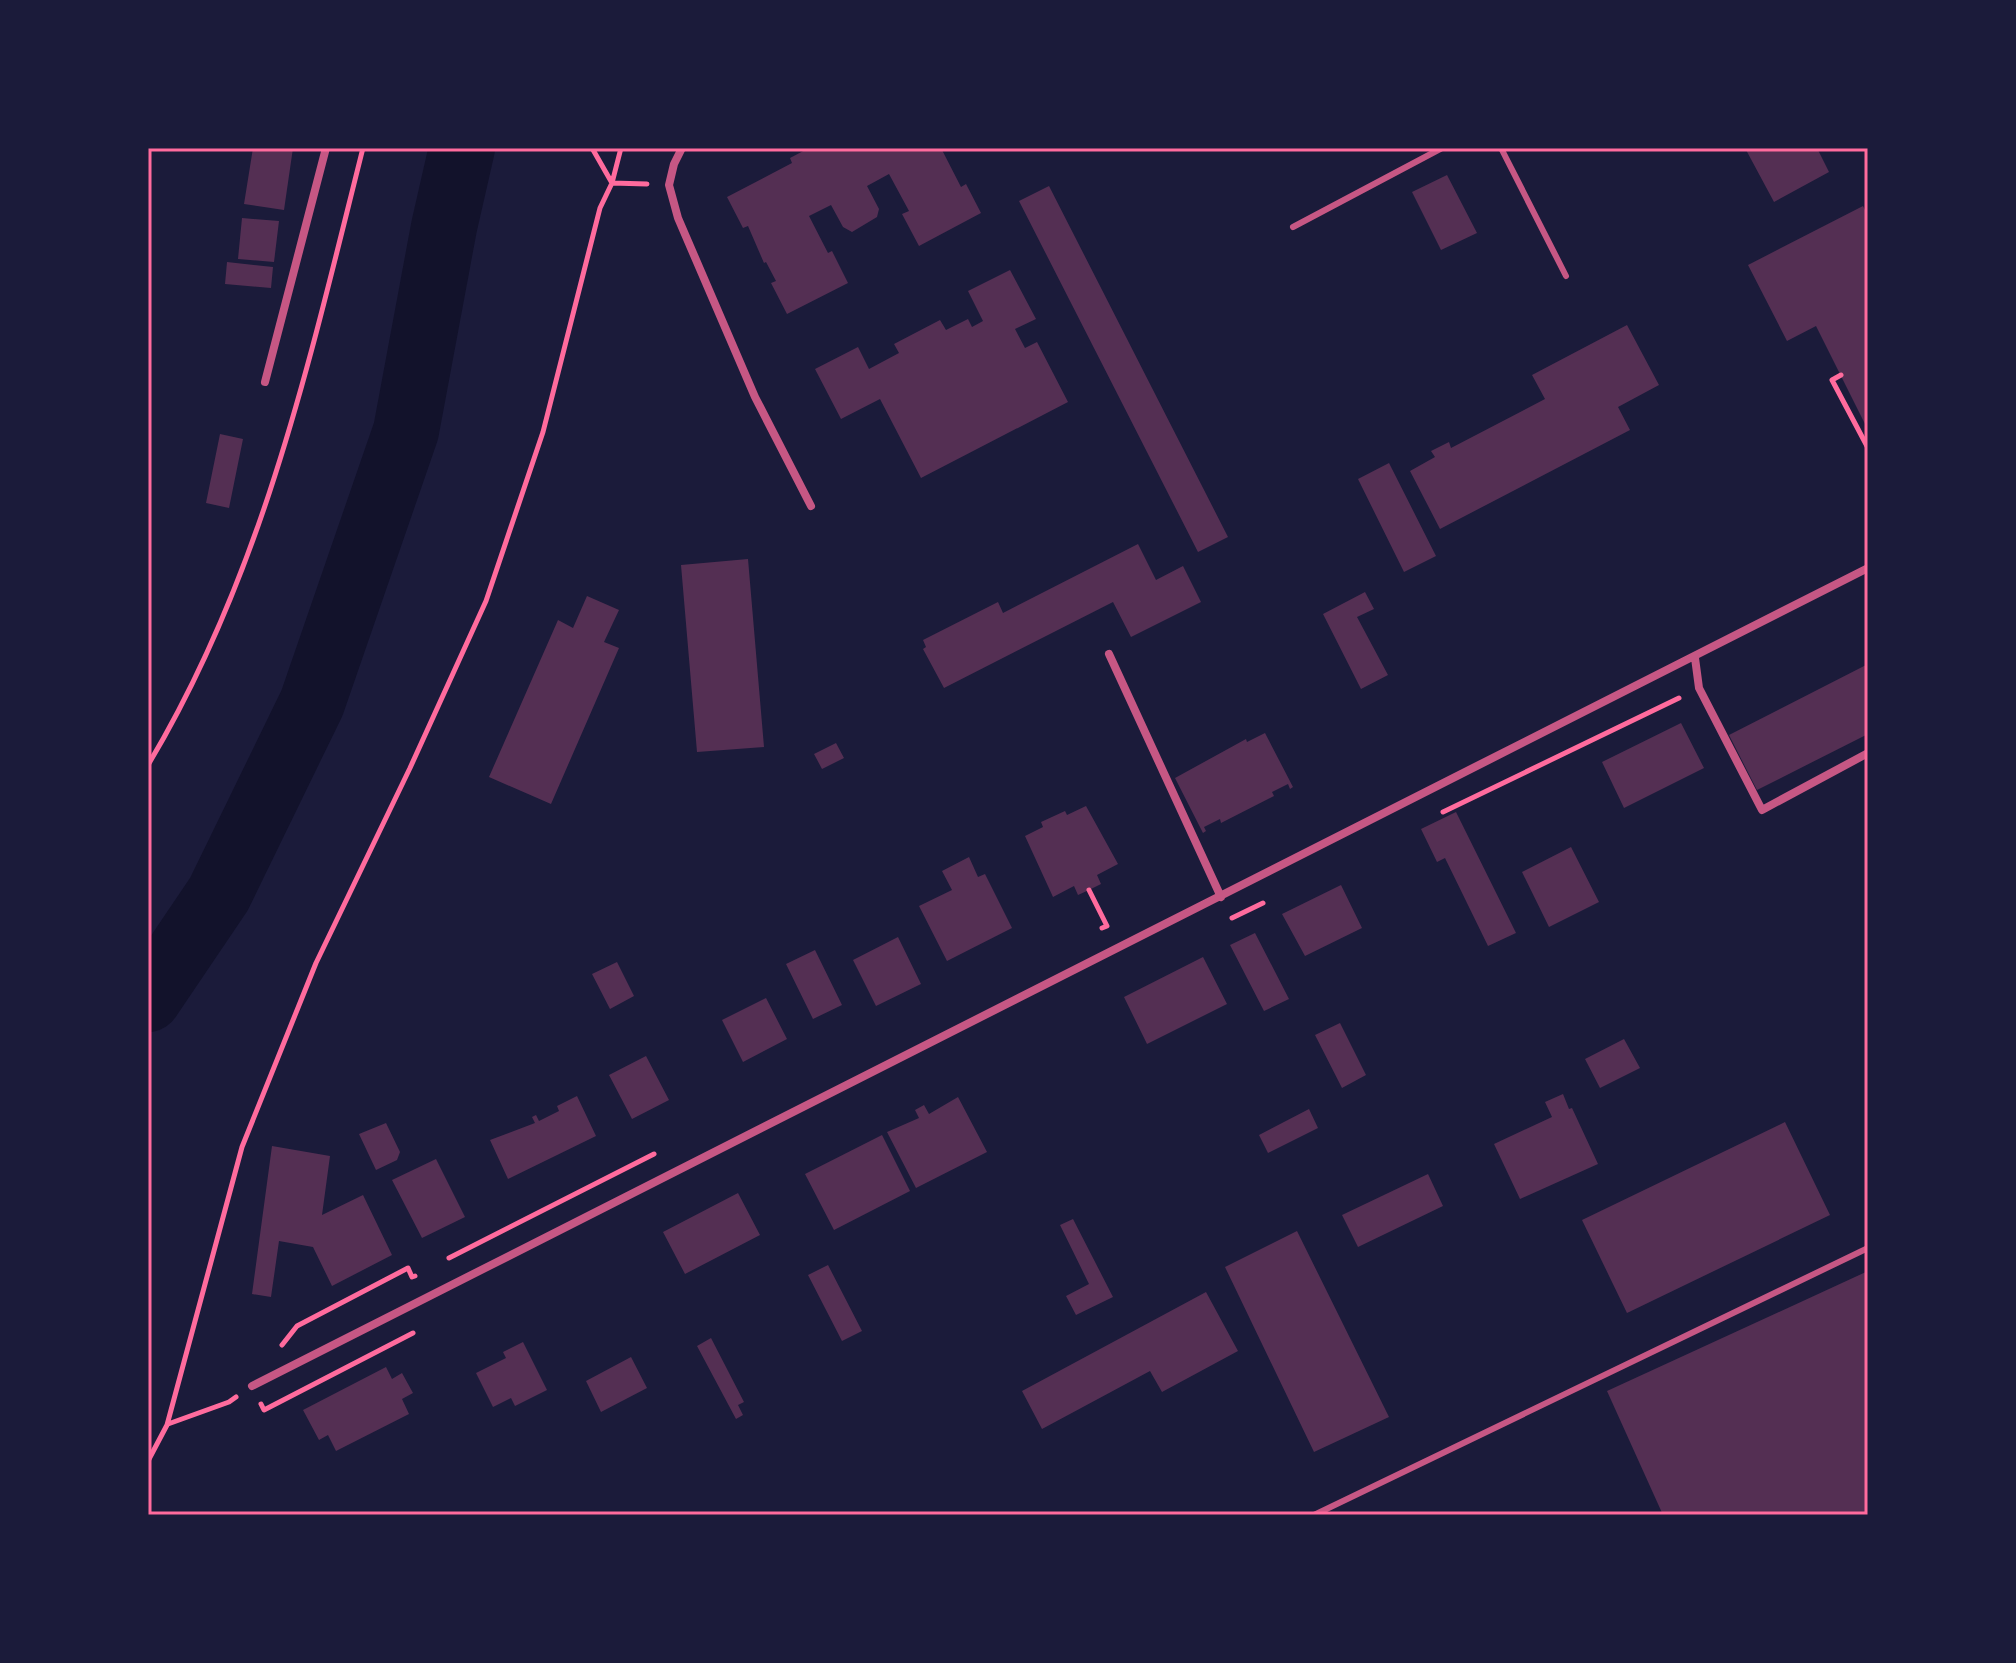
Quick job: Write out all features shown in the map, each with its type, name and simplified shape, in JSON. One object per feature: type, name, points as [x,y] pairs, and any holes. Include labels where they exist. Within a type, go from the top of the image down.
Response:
[{"type":"street","points":[[265,382],[326,148]]},
{"type":"street","points":[[682,148],[669,185],[678,218],[755,397],[811,506]]},
{"type":"street","points":[[252,1386],[1868,568]]},
{"type":"street","points":[[1109,654],[1221,897]]},
{"type":"street","points":[[1695,658],[1699,688],[1762,810],[1868,753]]},
{"type":"lane","points":[[1293,227],[1442,148]]},
{"type":"lane","points":[[1501,148],[1566,276]]},
{"type":"lane","points":[[1314,1515],[1868,1248]]},
{"type":"path","points":[[148,765],[222,623],[262,516],[299,401],[363,148]]},
{"type":"path","points":[[592,148],[612,183]]},
{"type":"path","points":[[148,1461],[167,1425],[242,1147],[316,963],[486,601],[543,432],[600,208],[612,183],[621,148]]},
{"type":"path","points":[[612,183],[669,185]]},
{"type":"path","points":[[1841,375],[1832,380],[1868,448]]},
{"type":"path","points":[[1089,890],[1107,926],[1094,932]]},
{"type":"path","points":[[438,1264],[661,1150]]},
{"type":"path","points":[[279,1350],[297,1326],[408,1268],[412,1277],[425,1270]]},
{"type":"path","points":[[167,1425],[229,1402],[252,1386]]},
{"type":"building","points":[[253,148],[293,148],[284,210],[244,204]]},
{"type":"building","points":[[809,148],[941,148],[961,187],[966,184],[981,213],[919,246],[902,214],[909,211],[889,174],[867,186],[879,209],[877,217],[852,232],[843,227],[831,205],[809,216],[848,283],[787,314],[771,283],[776,281],[764,263],[748,226],[743,228],[727,197],[792,163],[790,158]]},
{"type":"building","points":[[1745,148],[1817,148],[1829,172],[1774,202]]},
{"type":"building","points":[[1447,175],[1477,233],[1441,250],[1412,192]]},
{"type":"building","points":[[1049,186],[1228,537],[1198,552],[1019,201]]},
{"type":"building","points":[[1863,206],[1868,216],[1868,430],[1816,326],[1787,341],[1748,265]]},
{"type":"building","points":[[242,218],[279,221],[274,262],[238,259]]},
{"type":"building","points":[[227,262],[273,267],[271,288],[225,284]]},
{"type":"building","points":[[1010,270],[1036,319],[1015,329],[1025,348],[1037,342],[1068,402],[921,478],[880,399],[841,419],[815,369],[858,347],[869,369],[899,353],[894,344],[940,320],[946,330],[968,319],[972,327],[983,321],[968,291]]},
{"type":"building","points":[[1627,325],[1659,385],[1618,407],[1630,430],[1440,529],[1410,471],[1435,457],[1431,451],[1449,442],[1451,448],[1545,399],[1532,375]]},
{"type":"building","points":[[220,434],[243,439],[229,508],[206,503]]},
{"type":"building","points":[[1389,463],[1436,556],[1404,572],[1358,479]]},
{"type":"building","points":[[1138,544],[1156,580],[1183,566],[1201,602],[1131,637],[1113,602],[944,688],[923,649],[926,647],[923,640],[998,602],[1003,613]]},
{"type":"building","points":[[748,559],[764,747],[697,752],[681,565]]},
{"type":"building","points":[[1365,592],[1374,609],[1357,617],[1388,675],[1361,689],[1323,614]]},
{"type":"building","points":[[587,596],[619,610],[604,642],[619,648],[551,804],[489,777],[558,620],[573,628]]},
{"type":"building","points":[[1868,664],[1868,734],[1757,790],[1729,735]]},
{"type":"building","points":[[1681,723],[1704,768],[1624,808],[1602,762]]},
{"type":"building","points":[[1265,733],[1293,787],[1290,789],[1288,784],[1272,792],[1274,796],[1221,823],[1220,819],[1204,827],[1206,831],[1203,833],[1175,778],[1246,739],[1247,742]]},
{"type":"building","points":[[836,743],[844,758],[822,769],[814,754]]},
{"type":"building","points":[[1086,806],[1118,864],[1097,875],[1101,884],[1078,895],[1074,886],[1053,897],[1025,836],[1043,827],[1041,822]]},
{"type":"building","points":[[1456,812],[1516,933],[1488,946],[1445,858],[1437,862],[1421,829]]},
{"type":"building","points":[[1571,847],[1599,902],[1549,927],[1522,872]]},
{"type":"building","points":[[969,857],[978,877],[985,874],[1012,928],[947,961],[919,906],[952,890],[942,871]]},
{"type":"building","points":[[1341,885],[1362,928],[1305,956],[1282,914]]},
{"type":"building","points":[[1255,933],[1289,999],[1264,1011],[1230,945]]},
{"type":"building","points":[[898,937],[921,984],[876,1006],[853,960]]},
{"type":"building","points":[[815,950],[842,1005],[813,1019],[786,964]]},
{"type":"building","points":[[1203,957],[1227,1004],[1147,1044],[1124,997]]},
{"type":"building","points":[[617,962],[634,996],[610,1009],[592,974]]},
{"type":"building","points":[[766,998],[787,1039],[743,1062],[722,1020]]},
{"type":"building","points":[[1340,1023],[1366,1075],[1342,1088],[1315,1035]]},
{"type":"building","points":[[1624,1039],[1640,1068],[1600,1088],[1585,1059]]},
{"type":"building","points":[[646,1056],[669,1100],[632,1119],[609,1075]]},
{"type":"building","points":[[1563,1094],[1598,1164],[1520,1199],[1494,1144],[1552,1117],[1545,1102]]},
{"type":"building","points":[[577,1096],[596,1136],[508,1179],[490,1140],[535,1123],[532,1117],[536,1115],[539,1121],[559,1111],[557,1106]]},
{"type":"building","points":[[958,1097],[987,1152],[916,1188],[887,1132],[919,1118],[915,1110],[924,1105],[929,1114]]},
{"type":"building","points":[[1309,1109],[1318,1128],[1268,1153],[1259,1135]]},
{"type":"building","points":[[1785,1122],[1830,1215],[1627,1313],[1582,1220]]},
{"type":"building","points":[[386,1123],[400,1152],[397,1160],[376,1170],[359,1134]]},
{"type":"building","points":[[882,1135],[910,1191],[834,1230],[805,1174]]},
{"type":"building","points":[[272,1146],[330,1156],[322,1215],[363,1195],[392,1255],[332,1286],[313,1247],[279,1241],[271,1297],[252,1294]]},
{"type":"building","points":[[436,1159],[465,1217],[422,1238],[392,1180]]},
{"type":"building","points":[[1428,1174],[1443,1206],[1358,1247],[1342,1215]]},
{"type":"building","points":[[738,1193],[760,1235],[685,1274],[663,1232]]},
{"type":"building","points":[[1073,1219],[1113,1297],[1076,1315],[1066,1296],[1089,1284],[1060,1225]]},
{"type":"building","points":[[1297,1231],[1389,1417],[1314,1452],[1225,1267]]},
{"type":"building","points":[[828,1265],[862,1331],[842,1341],[808,1275]]},
{"type":"building","points":[[1868,1271],[1868,1515],[1663,1515],[1607,1391]]},
{"type":"building","points":[[1206,1292],[1238,1351],[1162,1392],[1150,1371],[1042,1429],[1022,1391]]},
{"type":"building","points":[[711,1338],[744,1402],[738,1405],[743,1415],[736,1419],[697,1346]]},
{"type":"building","points":[[523,1342],[547,1390],[515,1406],[511,1398],[493,1407],[476,1373],[506,1358],[503,1352]]},
{"type":"building","points":[[631,1357],[647,1388],[601,1412],[586,1381]]},
{"type":"building","points":[[386,1367],[392,1379],[402,1373],[413,1393],[402,1399],[409,1414],[336,1451],[328,1435],[319,1440],[303,1410]]},
{"type":"waterway","points":[[148,999],[219,894],[312,703],[406,431],[462,148]]}]
